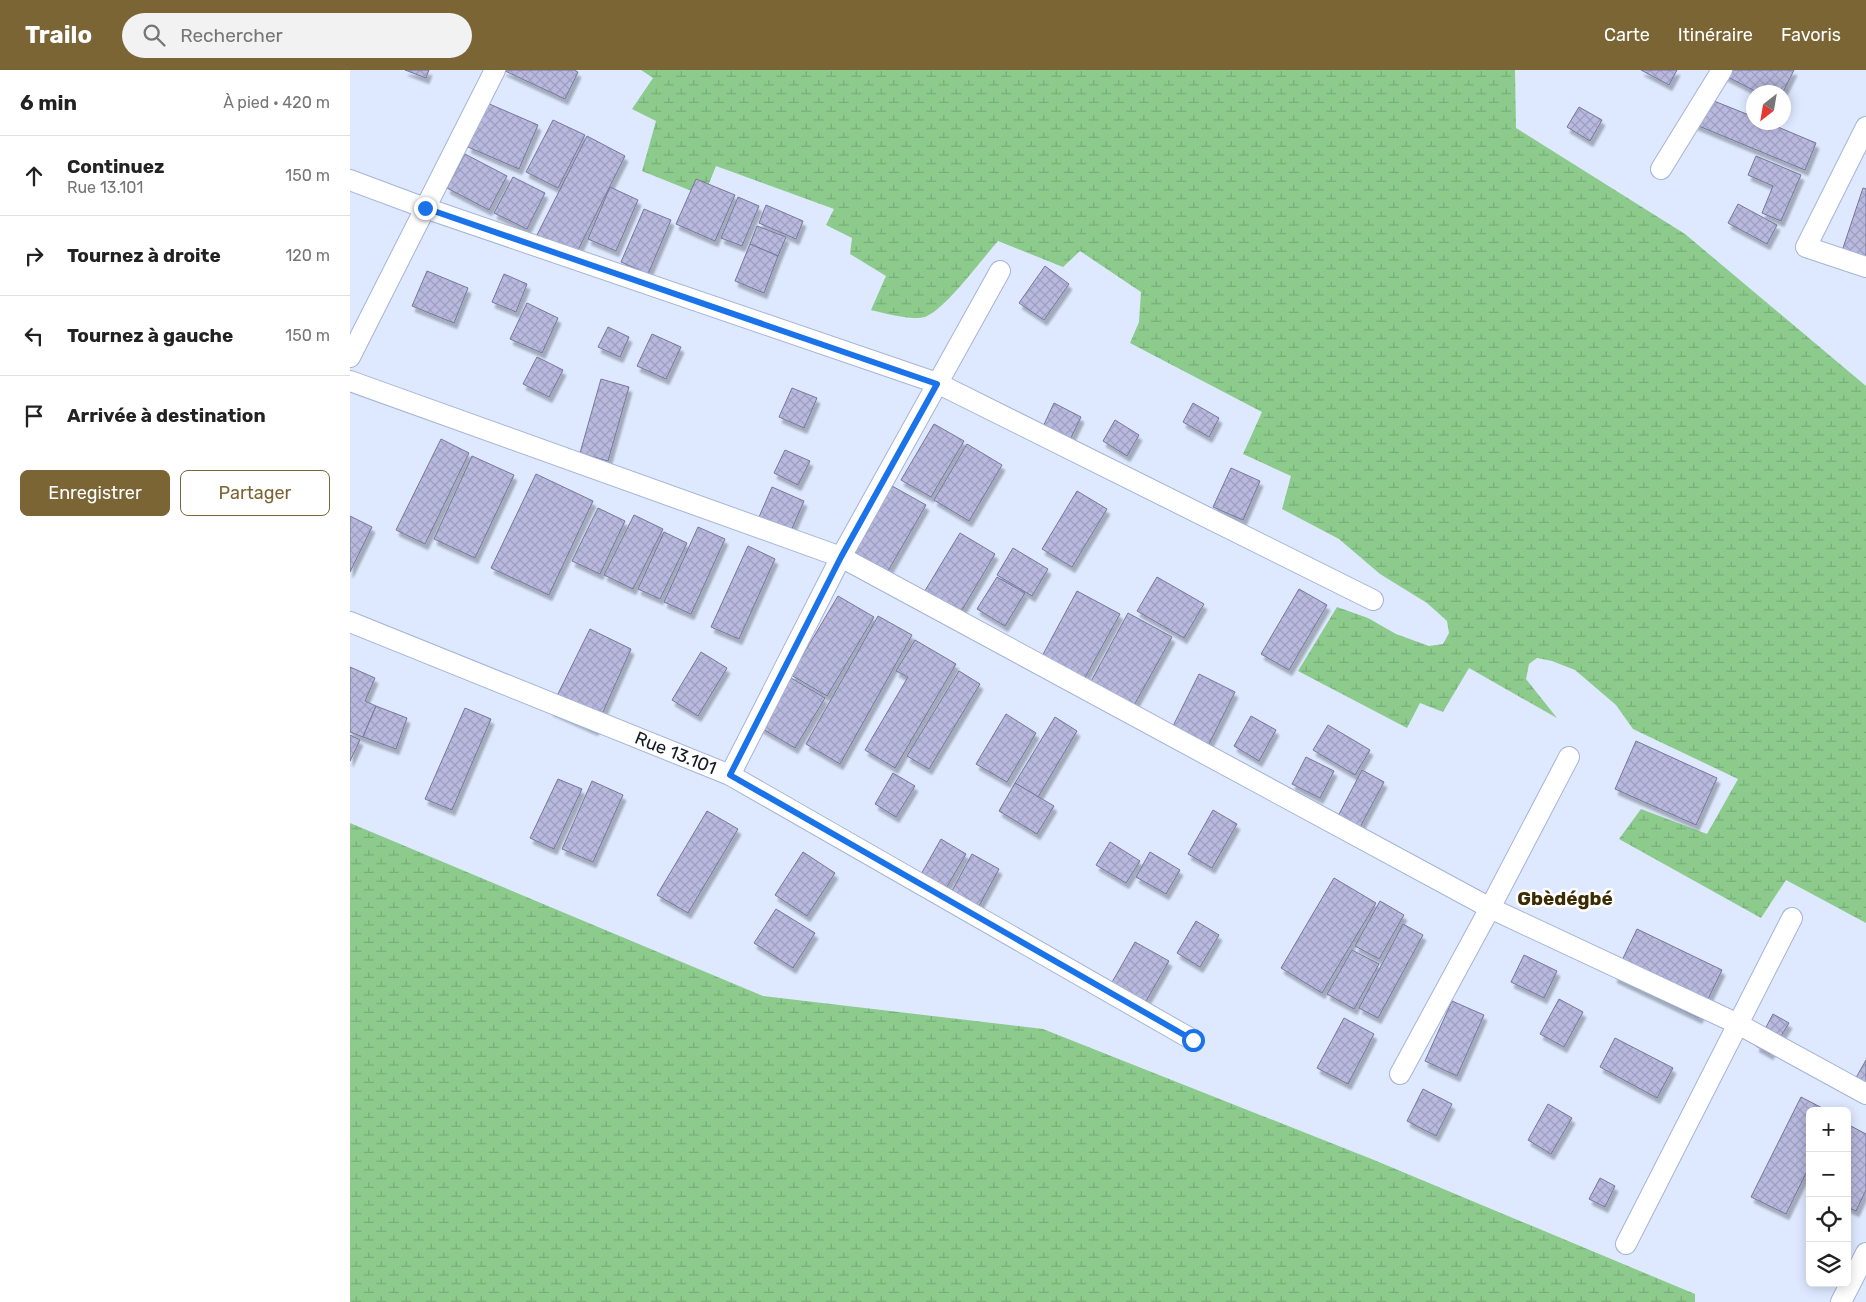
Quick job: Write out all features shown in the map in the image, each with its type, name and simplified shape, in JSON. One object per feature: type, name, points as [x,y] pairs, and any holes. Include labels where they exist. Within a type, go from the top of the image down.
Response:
[{"type":"street","points":[[350,357],[495,70]]},
{"type":"street","points":[[1661,169],[1722,70]]},
{"type":"street","points":[[1866,127],[1806,247],[1866,266]]},
{"type":"street","points":[[350,180],[425,208],[937,384],[1373,600]]},
{"type":"street","points":[[730,775],[841,557],[1000,271]]},
{"type":"street","points":[[350,381],[841,557],[1490,908],[1738,1024],[1866,1094]]},
{"type":"street","name":"Rue 13.101","points":[[350,622],[730,775],[1193,1040]]},
{"type":"street","points":[[1400,1074],[1569,757]]},
{"type":"street","points":[[1626,1244],[1792,918]]},
{"type":"street","points":[[1841,1302],[1866,1253]]},
{"type":"green space","points":[[641,70],[1515,70],[1516,128],[1685,234],[1866,386],[1866,923],[1786,880],[1761,918],[1619,839],[1641,809],[1707,834],[1738,779],[1633,729],[1616,705],[1575,670],[1552,661],[1537,658],[1529,664],[1526,679],[1557,718],[1469,668],[1443,712],[1420,703],[1407,728],[1298,671],[1337,607],[1368,618],[1396,634],[1429,646],[1443,644],[1449,633],[1447,621],[1427,603],[1380,574],[1339,539],[1282,509],[1291,476],[1243,454],[1262,412],[1130,343],[1139,322],[1141,292],[1080,251],[1063,267],[998,241],[954,293],[927,316],[908,318],[871,310],[886,276],[850,254],[852,238],[826,225],[834,209],[716,166],[704,196],[642,171],[656,121],[632,109],[653,78]]},
{"type":"green space","points":[[350,823],[763,996],[1043,1029],[1374,1160],[1695,1294],[1695,1302],[350,1302]]},
{"type":"building","points":[[405,70],[429,70],[426,78]]},
{"type":"building","points":[[503,70],[574,70],[578,72],[565,99]]},
{"type":"building","points":[[1641,70],[1677,70],[1669,85]]},
{"type":"building","points":[[1720,70],[1794,70],[1786,85],[1746,86],[1718,72]]},
{"type":"building","points":[[1704,97],[1746,114],[1746,130],[1785,130],[1816,143],[1805,170],[1694,124]]},
{"type":"building","points":[[487,103],[538,125],[519,169],[468,147]]},
{"type":"building","points":[[1579,107],[1602,120],[1590,141],[1567,127]]},
{"type":"building","points":[[553,120],[585,135],[558,188],[526,172]]},
{"type":"building","points":[[587,136],[625,156],[576,254],[537,235]]},
{"type":"building","points":[[465,154],[507,176],[489,210],[447,188]]},
{"type":"building","points":[[1756,156],[1801,175],[1781,221],[1762,213],[1773,186],[1748,175]]},
{"type":"building","points":[[513,177],[545,193],[527,229],[494,213]]},
{"type":"building","points":[[696,179],[735,195],[715,241],[676,224]]},
{"type":"building","points":[[610,187],[638,200],[616,251],[588,239]]},
{"type":"building","points":[[1863,188],[1866,189],[1866,260],[1842,251]]},
{"type":"building","points":[[738,197],[759,206],[742,246],[721,238]]},
{"type":"building","points":[[1738,204],[1777,225],[1767,244],[1728,223]]},
{"type":"building","points":[[766,205],[803,221],[796,239],[759,223]]},
{"type":"building","points":[[644,209],[671,220],[648,274],[621,262]]},
{"type":"building","points":[[757,226],[786,237],[778,256],[750,244]]},
{"type":"building","points":[[750,244],[778,256],[764,293],[735,281]]},
{"type":"building","points":[[1045,266],[1069,284],[1044,320],[1019,303]]},
{"type":"building","points":[[427,271],[468,288],[454,323],[412,306]]},
{"type":"building","points":[[504,274],[527,284],[516,312],[492,302]]},
{"type":"building","points":[[527,303],[558,318],[542,353],[510,339]]},
{"type":"building","points":[[608,327],[629,337],[620,357],[598,347]]},
{"type":"building","points":[[652,334],[681,347],[666,379],[637,366]]},
{"type":"building","points":[[537,357],[563,370],[549,397],[523,384]]},
{"type":"building","points":[[601,379],[629,387],[608,461],[580,453]]},
{"type":"building","points":[[792,388],[817,398],[804,428],[779,417]]},
{"type":"building","points":[[1054,403],[1081,417],[1068,444],[1041,431]]},
{"type":"building","points":[[1193,403],[1219,418],[1209,437],[1183,422]]},
{"type":"building","points":[[1115,420],[1139,435],[1127,456],[1103,441]]},
{"type":"building","points":[[934,424],[964,441],[931,497],[901,480]]},
{"type":"building","points":[[441,439],[469,453],[425,544],[396,530]]},
{"type":"building","points":[[967,444],[1002,465],[969,521],[934,500]]},
{"type":"building","points":[[785,450],[810,461],[798,485],[774,473]]},
{"type":"building","points":[[472,456],[514,475],[475,558],[434,539]]},
{"type":"building","points":[[1231,468],[1260,481],[1243,520],[1213,507]]},
{"type":"building","points":[[536,474],[593,501],[549,595],[491,568]]},
{"type":"building","points":[[892,486],[926,505],[888,571],[854,552]]},
{"type":"building","points":[[772,487],[804,501],[791,531],[759,517]]},
{"type":"building","points":[[1077,491],[1107,509],[1072,567],[1042,549]]},
{"type":"building","points":[[598,508],[625,521],[600,574],[572,561]]},
{"type":"building","points":[[634,515],[663,529],[633,589],[604,575]]},
{"type":"building","points":[[350,516],[372,527],[350,572]]},
{"type":"building","points":[[698,527],[725,539],[691,614],[664,602]]},
{"type":"building","points":[[664,532],[687,543],[660,599],[638,589]]},
{"type":"building","points":[[960,533],[995,554],[959,615],[923,594]]},
{"type":"building","points":[[748,546],[775,559],[739,639],[711,627]]},
{"type":"building","points":[[1013,548],[1048,569],[1032,596],[997,575]]},
{"type":"building","points":[[997,577],[1025,593],[1005,626],[977,609]]},
{"type":"building","points":[[1157,577],[1204,604],[1184,638],[1137,611]]},
{"type":"building","points":[[1299,589],[1327,605],[1289,670],[1261,654]]},
{"type":"building","points":[[1077,591],[1120,614],[1082,683],[1040,660]]},
{"type":"building","points":[[838,596],[874,617],[827,696],[791,675]]},
{"type":"building","points":[[1128,613],[1172,637],[1132,709],[1089,685]]},
{"type":"building","points":[[878,616],[912,635],[840,764],[806,744]]},
{"type":"building","points":[[590,629],[631,649],[595,730],[550,710]]},
{"type":"building","points":[[915,640],[956,664],[895,768],[865,750],[908,677],[896,671]]},
{"type":"building","points":[[701,652],[727,668],[698,716],[672,700]]},
{"type":"building","points":[[350,667],[375,678],[365,701],[376,706],[363,737],[350,732]]},
{"type":"building","points":[[959,671],[980,684],[929,769],[907,756]]},
{"type":"building","points":[[1199,674],[1235,692],[1204,754],[1168,736]]},
{"type":"building","points":[[786,675],[825,698],[795,748],[756,725]]},
{"type":"building","points":[[376,706],[407,718],[396,749],[363,737]]},
{"type":"building","points":[[465,708],[491,719],[452,810],[425,799]]},
{"type":"building","points":[[1006,714],[1036,733],[1007,782],[976,764]]},
{"type":"building","points":[[1251,716],[1276,730],[1259,761],[1234,746]]},
{"type":"building","points":[[1055,717],[1077,731],[1038,797],[1015,783]]},
{"type":"building","points":[[1328,725],[1370,750],[1355,775],[1313,750]]},
{"type":"building","points":[[350,735],[360,740],[350,761]]},
{"type":"building","points":[[1636,741],[1717,778],[1696,825],[1615,789]]},
{"type":"building","points":[[1306,757],[1334,771],[1320,798],[1292,784]]},
{"type":"building","points":[[1362,770],[1384,782],[1358,831],[1336,820]]},
{"type":"building","points":[[893,773],[915,786],[896,817],[875,804]]},
{"type":"building","points":[[558,779],[582,789],[554,849],[530,838]]},
{"type":"building","points":[[592,781],[623,795],[593,862],[562,849]]},
{"type":"building","points":[[1015,783],[1054,806],[1037,834],[999,811]]},
{"type":"building","points":[[1213,810],[1237,824],[1212,868],[1188,854]]},
{"type":"building","points":[[707,811],[738,829],[688,913],[657,895]]},
{"type":"building","points":[[941,839],[966,854],[945,890],[920,876]]},
{"type":"building","points":[[1110,842],[1140,861],[1126,883],[1096,865]]},
{"type":"building","points":[[803,852],[835,873],[807,916],[775,895]]},
{"type":"building","points":[[1150,852],[1180,870],[1166,894],[1136,877]]},
{"type":"building","points":[[972,854],[999,869],[973,917],[946,902]]},
{"type":"building","points":[[1334,878],[1376,903],[1322,993],[1281,968]]},
{"type":"building","points":[[1380,901],[1404,915],[1379,959],[1355,946]]},
{"type":"building","points":[[776,909],[815,933],[793,968],[754,943]]},
{"type":"building","points":[[1196,921],[1219,935],[1200,967],[1177,953]]},
{"type":"building","points":[[1403,924],[1423,935],[1378,1018],[1359,1008]]},
{"type":"building","points":[[1637,929],[1722,970],[1699,1018],[1614,977]]},
{"type":"building","points":[[1135,942],[1169,961],[1141,1010],[1107,991]]},
{"type":"building","points":[[1352,950],[1379,964],[1354,1009],[1327,994]]},
{"type":"building","points":[[1524,955],[1557,971],[1544,998],[1511,982]]},
{"type":"building","points":[[1559,999],[1583,1012],[1564,1047],[1540,1034]]},
{"type":"building","points":[[1452,1001],[1484,1015],[1457,1076],[1425,1061]]},
{"type":"building","points":[[1773,1014],[1789,1023],[1770,1054],[1756,1046]]},
{"type":"building","points":[[1344,1018],[1374,1034],[1348,1084],[1317,1068]]},
{"type":"building","points":[[1615,1038],[1673,1068],[1657,1098],[1600,1067]]},
{"type":"building","points":[[1866,1060],[1866,1091],[1853,1083]]},
{"type":"building","points":[[1423,1089],[1452,1104],[1436,1136],[1407,1121]]},
{"type":"building","points":[[1801,1097],[1820,1107],[1806,1107],[1806,1173],[1786,1214],[1751,1197]]},
{"type":"building","points":[[1548,1104],[1572,1118],[1551,1154],[1528,1140]]},
{"type":"building","points":[[1851,1126],[1866,1134],[1866,1190],[1856,1211],[1851,1209]]},
{"type":"building","points":[[1600,1178],[1615,1186],[1605,1207],[1589,1199]]},
{"type":"district","name":"Gbèdégbé","points":[[1565,898]]},
{"type":"route","points":[[425,208],[937,384],[841,557],[730,775],[1193,1040]]}]
